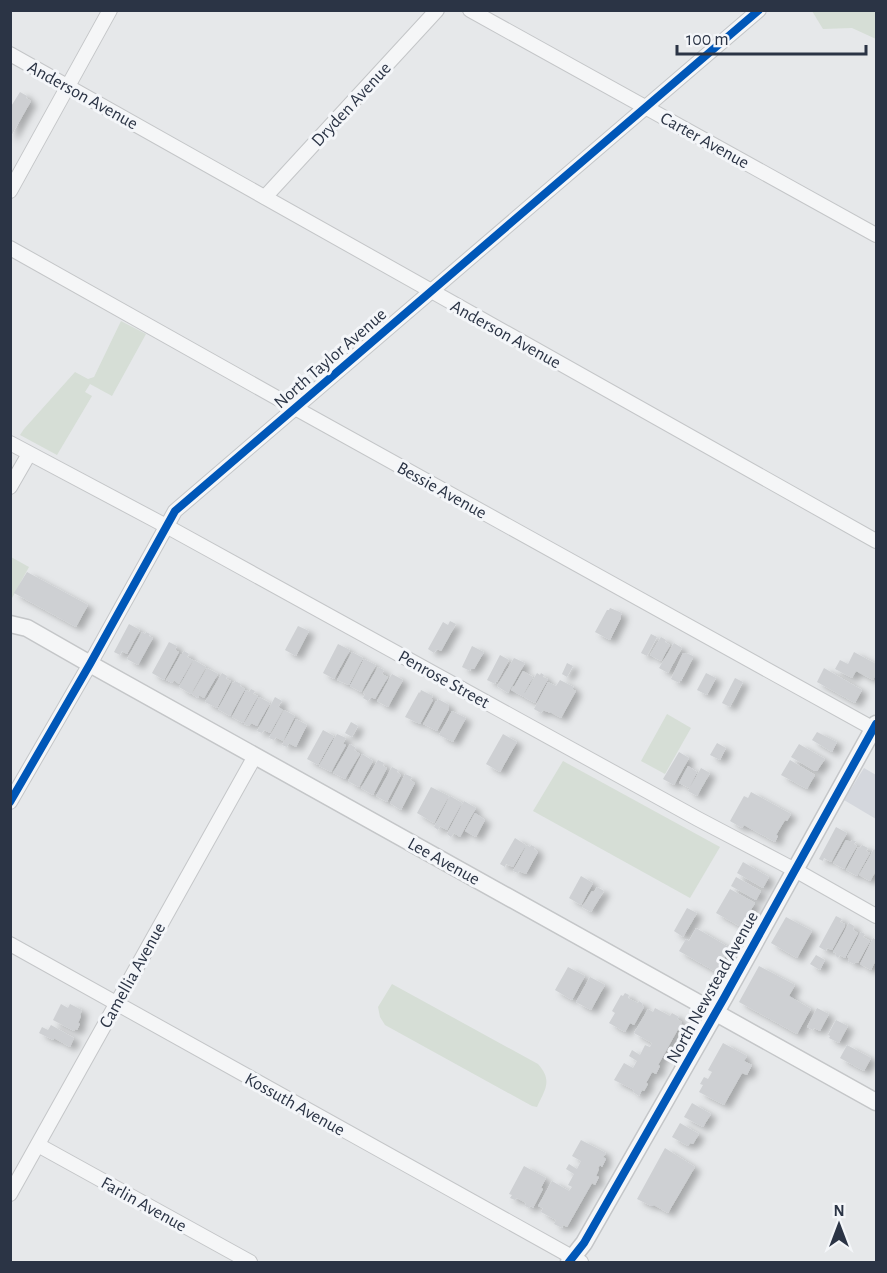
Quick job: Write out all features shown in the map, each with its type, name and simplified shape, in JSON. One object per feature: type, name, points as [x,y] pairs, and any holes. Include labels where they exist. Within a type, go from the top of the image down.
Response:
[{"type":"street","points":[[10,191],[110,10]]},
{"type":"street","name":"Dryden Avenue","points":[[265,197],[437,10]]},
{"type":"street","name":"Carter Avenue","points":[[470,10],[876,235]]},
{"type":"street","name":"North Taylor Avenue","points":[[10,802],[175,511],[759,10]]},
{"type":"street","name":"Anderson Avenue","points":[[10,54],[876,541]]},
{"type":"street","name":"Bessie Avenue","points":[[10,248],[295,408],[875,727]]},
{"type":"street","name":"Penrose Street","points":[[10,443],[166,526],[876,916]]},
{"type":"street","points":[[10,487],[29,454]]},
{"type":"street","name":"Lee Avenue","points":[[10,624],[27,628],[876,1102]]},
{"type":"street","name":"North Newstead Avenue","points":[[574,1261],[875,727]]},
{"type":"street","name":"Camellia Avenue","points":[[10,1194],[255,756]]},
{"type":"street","name":"Kossuth Avenue","points":[[10,944],[574,1261]]},
{"type":"street","name":"Farlin Avenue","points":[[39,1145],[250,1263]]},
{"type":"shaded area","points":[[812,11],[876,11],[876,39],[852,28],[823,29]]},
{"type":"shaded area","points":[[121,321],[146,334],[112,396],[90,384],[85,392],[92,396],[57,455],[20,435],[75,372],[88,379],[94,377]]},
{"type":"shaded area","points":[[11,557],[29,567],[11,600]]},
{"type":"shaded area","points":[[667,714],[691,728],[665,774],[641,761]]},
{"type":"shaded area","points":[[563,761],[720,847],[690,898],[533,811]]},
{"type":"shaded area","points":[[864,768],[876,775],[876,819],[844,800]]},
{"type":"shaded area","points":[[392,984],[538,1064],[545,1075],[546,1085],[537,1107],[385,1025],[378,1007]]},
{"type":"building","points":[[20,92],[31,101],[10,138],[10,108]]},
{"type":"building","points":[[27,572],[88,605],[76,627],[14,593]]},
{"type":"building","points":[[610,608],[622,613],[610,640],[595,632]]},
{"type":"building","points":[[450,621],[456,624],[441,651],[437,649],[434,653],[428,649],[443,622],[448,625]]},
{"type":"building","points":[[129,624],[140,630],[127,654],[122,651],[120,655],[114,652]]},
{"type":"building","points":[[298,626],[309,631],[296,656],[285,650]]},
{"type":"building","points":[[142,632],[150,634],[149,636],[153,638],[138,665],[127,659]]},
{"type":"building","points":[[651,634],[657,637],[647,656],[641,653]]},
{"type":"building","points":[[661,637],[670,645],[661,661],[650,655]]},
{"type":"building","points":[[169,642],[177,646],[175,650],[179,652],[164,680],[152,673]]},
{"type":"building","points":[[674,643],[682,648],[668,673],[659,668]]},
{"type":"building","points":[[338,644],[350,650],[334,679],[323,673]]},
{"type":"building","points":[[472,646],[484,652],[474,669],[471,668],[470,671],[462,667]]},
{"type":"building","points":[[184,651],[189,654],[187,657],[193,660],[179,684],[174,680],[172,683],[166,680]]},
{"type":"building","points":[[352,652],[363,658],[349,685],[337,680]]},
{"type":"building","points":[[854,652],[876,664],[876,674],[873,680],[856,671],[852,678],[835,669],[840,660],[848,664]]},
{"type":"building","points":[[683,653],[693,658],[679,683],[671,679]]},
{"type":"building","points":[[500,655],[509,660],[495,684],[487,680]]},
{"type":"building","points":[[514,658],[525,663],[508,693],[497,686]]},
{"type":"building","points":[[364,659],[376,665],[361,692],[350,686]]},
{"type":"building","points":[[194,660],[206,667],[191,694],[179,687]]},
{"type":"building","points":[[567,663],[573,666],[567,677],[562,674]]},
{"type":"building","points":[[378,667],[384,670],[382,674],[388,677],[375,699],[371,697],[368,701],[363,698],[365,694],[363,693]]},
{"type":"building","points":[[207,668],[218,674],[204,698],[199,695],[198,698],[192,694]]},
{"type":"building","points":[[824,668],[862,690],[855,703],[817,682]]},
{"type":"building","points":[[523,671],[533,677],[524,693],[537,673],[540,675],[541,673],[548,679],[535,703],[511,690]]},
{"type":"building","points":[[222,673],[227,676],[226,679],[231,681],[217,708],[205,702]]},
{"type":"building","points":[[706,673],[716,678],[707,695],[697,690]]},
{"type":"building","points":[[392,674],[403,680],[388,707],[377,701]]},
{"type":"building","points":[[735,678],[743,682],[730,707],[722,703]]},
{"type":"building","points":[[560,680],[574,687],[572,689],[576,691],[561,718],[550,712],[543,710],[541,713],[534,709],[548,682],[556,686]]},
{"type":"building","points":[[235,681],[245,689],[230,716],[218,709]]},
{"type":"building","points":[[251,689],[255,691],[253,694],[258,696],[243,723],[232,717],[246,690],[249,692]]},
{"type":"building","points":[[421,690],[433,696],[431,699],[433,700],[420,724],[405,717]]},
{"type":"building","points":[[259,697],[270,703],[257,726],[251,723],[249,726],[244,724]]},
{"type":"building","points":[[275,697],[282,701],[278,707],[283,710],[270,733],[264,730],[262,733],[257,731]]},
{"type":"building","points":[[438,699],[449,705],[449,709],[437,731],[423,724]]},
{"type":"building","points":[[284,710],[295,716],[283,741],[276,737],[274,740],[269,738]]},
{"type":"building","points":[[452,711],[466,718],[453,742],[439,735]]},
{"type":"building","points":[[296,719],[307,725],[296,747],[289,743],[287,747],[282,745]]},
{"type":"building","points":[[351,722],[358,726],[352,737],[345,733]]},
{"type":"building","points":[[323,730],[334,736],[318,765],[307,759]]},
{"type":"building","points":[[817,732],[837,742],[832,752],[812,740]]},
{"type":"building","points":[[337,734],[346,738],[343,744],[346,745],[331,772],[319,766]]},
{"type":"building","points":[[503,734],[517,742],[500,772],[486,764]]},
{"type":"building","points":[[717,743],[726,748],[720,760],[710,755]]},
{"type":"building","points":[[350,744],[360,754],[345,779],[333,773]]},
{"type":"building","points":[[799,744],[825,759],[817,771],[791,757]]},
{"type":"building","points":[[679,752],[689,758],[674,785],[663,779]]},
{"type":"building","points":[[362,754],[373,761],[359,787],[348,781]]},
{"type":"building","points":[[378,760],[387,768],[373,795],[361,788]]},
{"type":"building","points":[[790,760],[815,775],[807,789],[781,775]]},
{"type":"building","points":[[688,766],[697,772],[689,788],[679,783]]},
{"type":"building","points":[[392,767],[401,775],[387,802],[376,796]]},
{"type":"building","points":[[701,768],[710,773],[697,796],[688,791]]},
{"type":"building","points":[[405,774],[412,777],[410,780],[415,783],[401,810],[390,803]]},
{"type":"building","points":[[431,787],[449,796],[434,823],[417,813]]},
{"type":"building","points":[[751,792],[791,814],[776,835],[778,836],[775,842],[744,825],[742,828],[730,821],[744,796],[748,798]]},
{"type":"building","points":[[450,796],[462,803],[447,830],[440,826],[438,830],[434,827]]},
{"type":"building","points":[[464,801],[476,808],[460,837],[454,833],[451,837],[447,834]]},
{"type":"building","points":[[475,813],[485,820],[476,837],[465,831]]},
{"type":"building","points":[[836,827],[847,833],[831,862],[824,858],[823,861],[819,859]]},
{"type":"building","points":[[515,838],[526,845],[513,867],[506,864],[505,867],[500,864]]},
{"type":"building","points":[[846,840],[856,841],[854,844],[857,846],[844,869],[833,863]]},
{"type":"building","points":[[527,845],[535,847],[534,849],[538,852],[526,874],[513,871]]},
{"type":"building","points":[[862,845],[868,848],[866,851],[870,853],[857,876],[846,870],[858,847]]},
{"type":"building","points":[[874,849],[876,851],[876,871],[870,881],[859,875]]},
{"type":"building","points":[[743,862],[769,877],[763,888],[737,873]]},
{"type":"building","points":[[581,876],[593,883],[581,905],[569,898]]},
{"type":"building","points":[[736,877],[761,891],[756,900],[731,886]]},
{"type":"building","points":[[597,887],[604,891],[591,912],[582,907]]},
{"type":"building","points":[[730,889],[755,903],[741,927],[716,913]]},
{"type":"building","points":[[687,908],[697,913],[683,937],[674,931]]},
{"type":"building","points":[[836,916],[842,919],[840,922],[845,926],[832,950],[827,948],[826,951],[819,947]]},
{"type":"building","points":[[786,917],[812,931],[797,958],[771,943]]},
{"type":"building","points":[[849,923],[858,933],[845,958],[840,955],[838,958],[833,952]]},
{"type":"building","points":[[696,928],[730,948],[716,972],[679,951],[686,939],[689,941]]},
{"type":"building","points":[[861,932],[865,934],[863,937],[870,941],[858,963],[854,964],[848,961],[847,957]]},
{"type":"building","points":[[873,938],[876,940],[876,960],[871,970],[860,964]]},
{"type":"building","points":[[816,955],[825,960],[820,970],[810,964]]},
{"type":"building","points":[[759,966],[795,985],[789,996],[811,1009],[797,1034],[739,1002]]},
{"type":"building","points":[[568,967],[585,976],[572,1000],[555,990]]},
{"type":"building","points":[[590,977],[605,985],[591,1010],[576,1002]]},
{"type":"building","points":[[625,993],[629,995],[628,998],[638,1003],[639,1001],[644,1007],[634,1025],[630,1023],[625,1032],[609,1023],[615,1013],[612,1011],[621,995]]},
{"type":"building","points":[[61,1004],[68,1008],[70,1004],[82,1010],[77,1030],[74,1031],[53,1020]]},
{"type":"building","points":[[655,1008],[670,1016],[672,1013],[682,1022],[658,1065],[660,1066],[656,1074],[652,1072],[646,1083],[648,1084],[639,1096],[633,1092],[634,1090],[614,1080],[624,1063],[633,1068],[637,1061],[629,1056],[632,1050],[640,1055],[645,1045],[650,1047],[652,1043],[634,1033],[648,1009],[653,1012]]},
{"type":"building","points":[[817,1008],[829,1014],[820,1031],[807,1027]]},
{"type":"building","points":[[836,1020],[848,1026],[839,1043],[829,1038],[828,1035]]},
{"type":"building","points":[[51,1025],[74,1038],[70,1047],[39,1033],[42,1027],[48,1030]]},
{"type":"building","points":[[723,1043],[747,1056],[744,1061],[752,1065],[747,1075],[742,1073],[724,1105],[699,1092],[704,1077],[708,1079],[712,1072],[708,1070]]},
{"type":"building","points":[[847,1045],[871,1058],[864,1071],[840,1058]]},
{"type":"building","points":[[692,1103],[711,1114],[703,1127],[684,1117]]},
{"type":"building","points":[[680,1123],[699,1134],[693,1144],[690,1143],[688,1146],[672,1137]]},
{"type":"building","points":[[581,1140],[606,1153],[603,1157],[606,1159],[602,1167],[600,1165],[598,1168],[596,1176],[599,1177],[595,1185],[592,1183],[567,1227],[563,1225],[562,1228],[554,1224],[556,1220],[541,1212],[543,1208],[538,1206],[552,1181],[569,1191],[572,1187],[568,1185],[574,1174],[566,1169],[569,1164],[577,1169],[581,1161],[572,1156]]},
{"type":"building","points":[[665,1148],[695,1167],[668,1213],[637,1199]]},
{"type":"building","points":[[524,1166],[546,1178],[533,1208],[525,1206],[526,1203],[517,1198],[515,1200],[510,1198],[512,1195],[509,1194]]},
{"type":"cycle path","points":[[10,802],[175,511],[759,10]]},
{"type":"cycle path","points":[[569,1262],[584,1243],[724,998],[876,724]]}]
